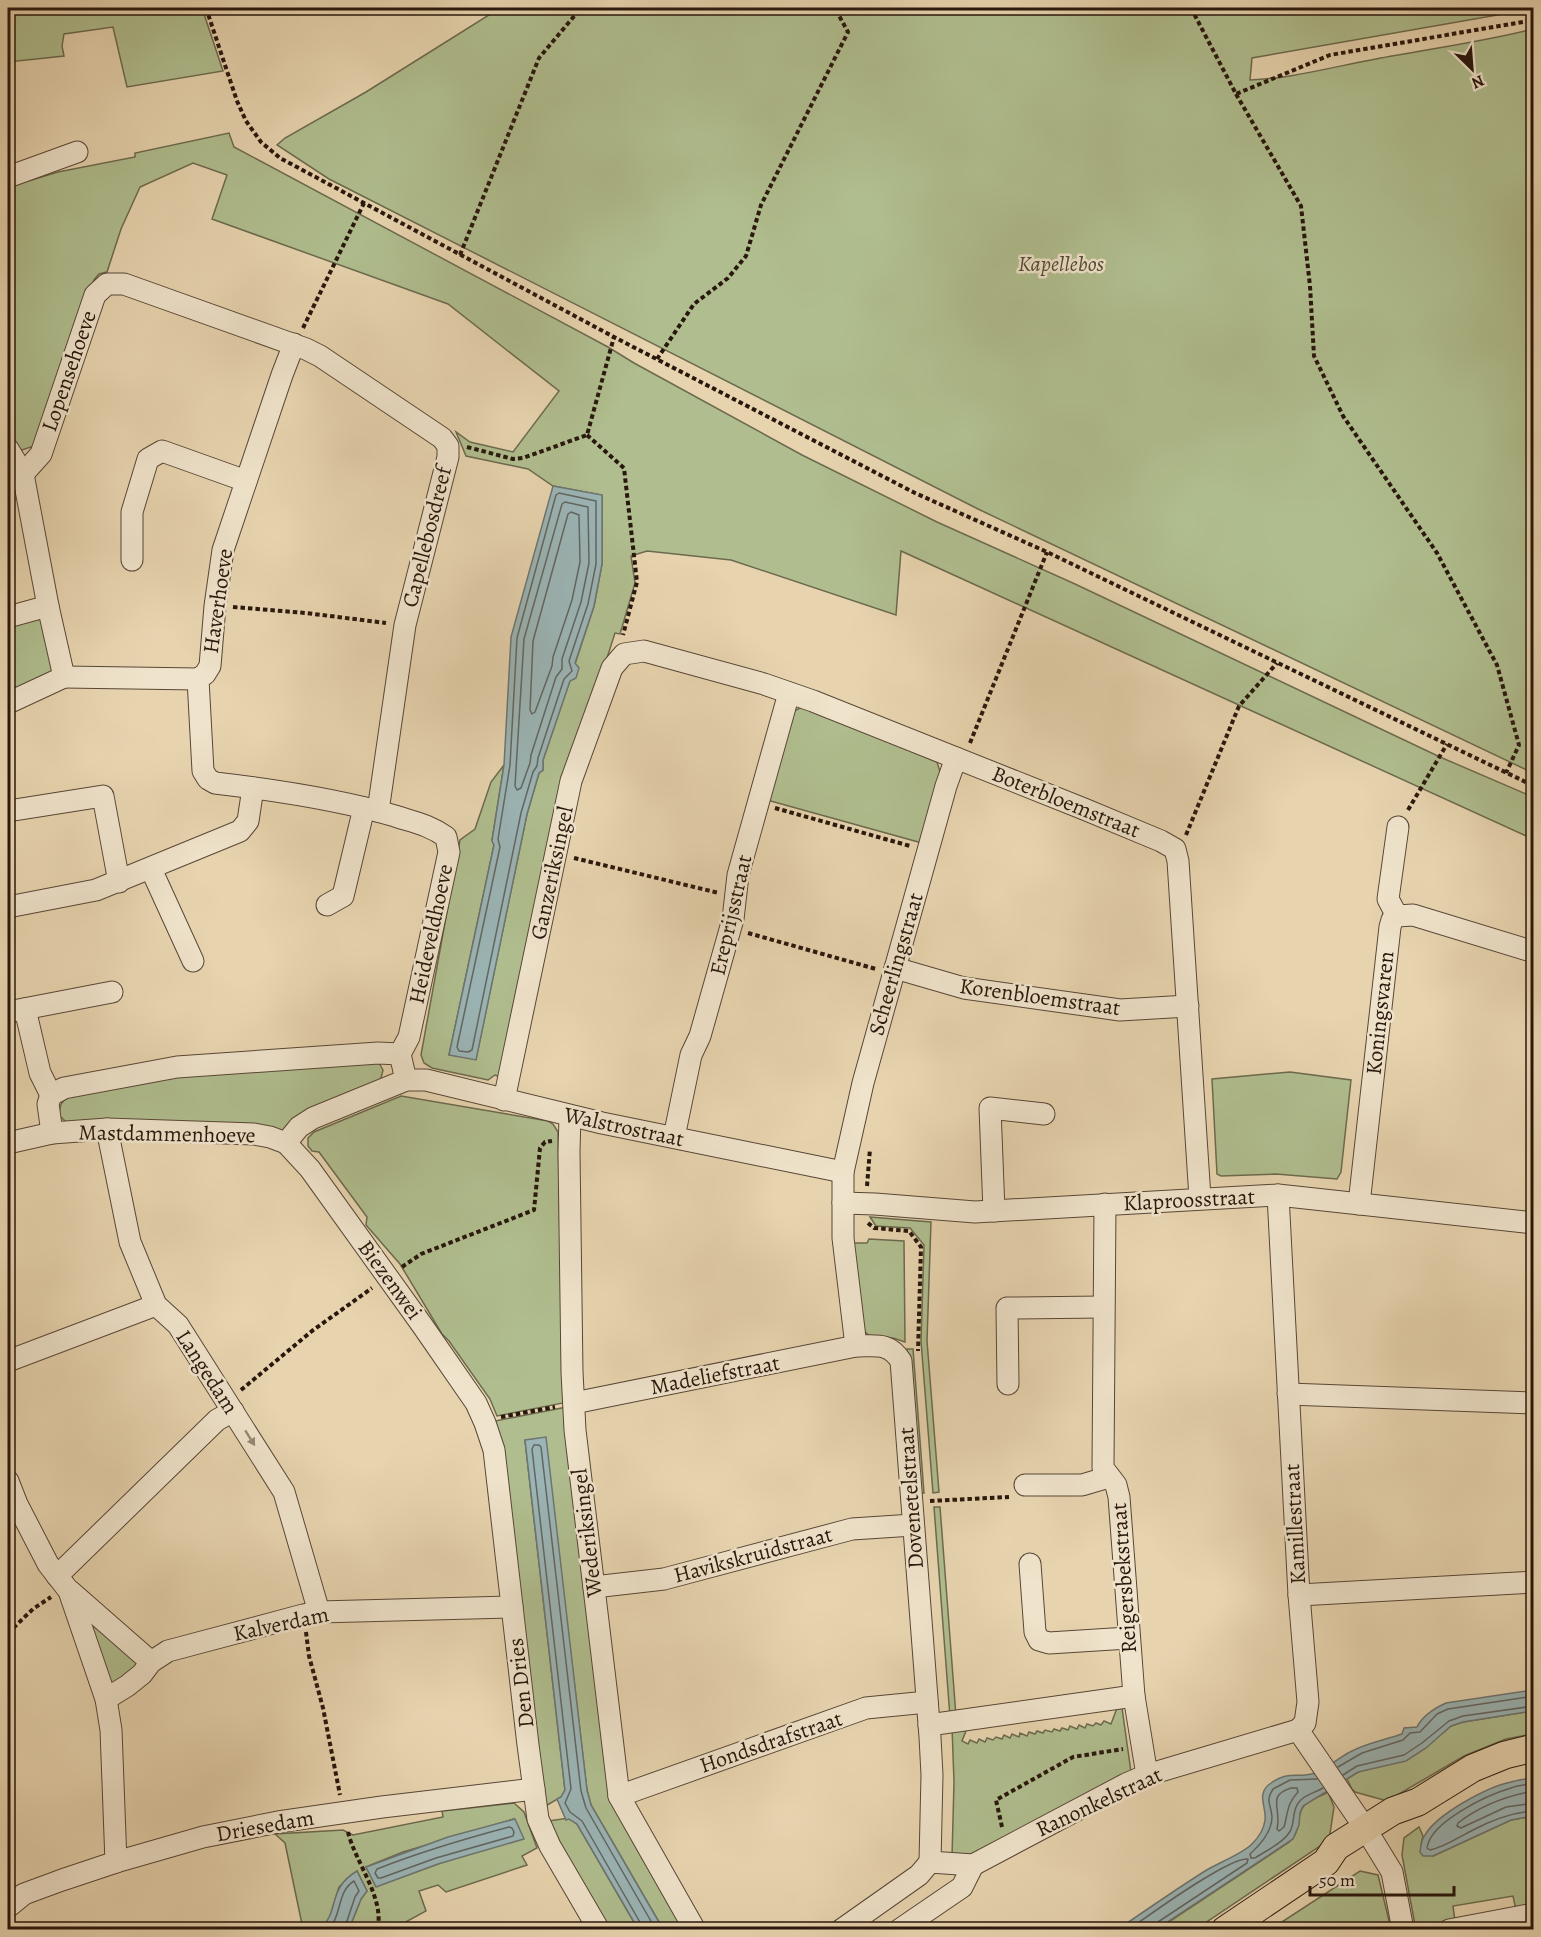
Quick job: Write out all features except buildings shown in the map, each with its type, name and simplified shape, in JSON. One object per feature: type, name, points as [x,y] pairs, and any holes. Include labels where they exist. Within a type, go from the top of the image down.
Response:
[{"type":"main road","points":[[1225,1929],[1326,1862],[1336,1847],[1369,1834],[1392,1811],[1418,1802],[1473,1768],[1505,1755],[1533,1748]]},
{"type":"street","points":[[8,177],[77,152]]},
{"type":"street","name":"Lopensehoeve","points":[[23,474],[41,454],[95,295],[107,284],[124,284],[294,344]]},
{"type":"street","name":"Capellebosdreef","points":[[294,344],[320,356],[442,438],[448,446],[448,457],[405,625],[371,810]]},
{"type":"street","name":"Haverhoeve","points":[[253,788],[215,783],[208,779],[203,771],[198,679],[210,666],[223,550],[294,344]]},
{"type":"street","points":[[8,449],[23,474],[64,677]]},
{"type":"street","points":[[132,561],[132,512],[148,459],[162,451],[246,481]]},
{"type":"street","points":[[8,616],[48,606]]},
{"type":"street","name":"Boterbloemstraat","points":[[624,654],[644,651],[764,684],[961,760],[1161,841],[1175,849]]},
{"type":"street","name":"Ganzeriksingel","points":[[504,1100],[572,781],[612,668],[624,654]]},
{"type":"street","points":[[8,703],[64,677],[198,679]]},
{"type":"street","name":"Ereprijsstraat","points":[[674,1137],[691,1055],[700,1036],[730,928],[738,875],[789,693]]},
{"type":"street","name":"Scheerlingstraat","points":[[843,1176],[863,1083],[928,851],[961,760]]},
{"type":"street","points":[[8,907],[80,894],[119,882],[240,831],[248,821],[253,788]]},
{"type":"street","name":"Heideveldhoeve","points":[[253,788],[274,790],[371,810],[434,828],[446,837],[449,852],[409,1037],[400,1054]]},
{"type":"street","points":[[8,811],[103,796],[119,882]]},
{"type":"street","points":[[327,905],[344,896],[371,810]]},
{"type":"street","points":[[1398,827],[1388,899],[1397,916],[1413,915],[1533,952]]},
{"type":"street","points":[[1175,849],[1178,861],[1200,1198]]},
{"type":"street","points":[[152,868],[193,961]]},
{"type":"street","name":"Koningsvaren","points":[[1359,1204],[1390,927],[1392,920],[1397,916]]},
{"type":"street","name":"Korenbloemstraat","points":[[895,968],[964,988],[1120,1010],[1188,1006]]},
{"type":"street","name":"Mastdammenhoeve","points":[[51,1095],[16,1010],[112,992]]},
{"type":"street","name":"Mastdammenhoeve","points":[[52,1133],[48,1104],[51,1095],[64,1088],[177,1067],[366,1054],[400,1054]]},
{"type":"street","points":[[400,1054],[406,1080]]},
{"type":"street","name":"Mastdammenhoeve","points":[[8,1143],[52,1133],[106,1129],[254,1134],[286,1143],[299,1127],[313,1118],[406,1080]]},
{"type":"street","name":"Walstrostraat","points":[[406,1080],[426,1080],[570,1116],[674,1137],[843,1176]]},
{"type":"street","points":[[994,1211],[990,1108],[1044,1114]]},
{"type":"street","name":"Wederiksingel","points":[[570,1116],[574,1403],[619,1796],[695,1929]]},
{"type":"street","name":"Langedam","points":[[106,1129],[130,1242],[156,1305],[178,1325],[284,1492],[311,1614]]},
{"type":"street","name":"Biezenwei","points":[[286,1143],[310,1169],[387,1277],[476,1403],[485,1423]]},
{"type":"street","points":[[843,1176],[843,1238],[856,1346]]},
{"type":"street","name":"Klaproosstraat","points":[[843,1203],[975,1212],[1278,1195],[1533,1223]]},
{"type":"street","name":"Kamillestraat","points":[[1278,1195],[1299,1594],[1308,1702],[1305,1723],[1298,1730]]},
{"type":"street","name":"Reigersbekstraat","points":[[1105,1204],[1103,1468],[1116,1485],[1119,1497],[1134,1696],[1141,1746],[1148,1775]]},
{"type":"street","points":[[8,1361],[156,1305]]},
{"type":"street","points":[[1008,1384],[1007,1308],[1103,1307]]},
{"type":"street","name":"Madeliefstraat","points":[[574,1403],[856,1346]]},
{"type":"street","name":"Dovenetelstraat","points":[[856,1346],[881,1346],[895,1351],[901,1361],[932,1775],[930,1862]]},
{"type":"street","points":[[1288,1394],[1533,1402]]},
{"type":"street","points":[[64,1585],[217,1420],[233,1411]]},
{"type":"street","name":"Den Dries","points":[[485,1423],[494,1450],[538,1819],[599,1929]]},
{"type":"street","points":[[1025,1485],[1083,1485],[1109,1477]]},
{"type":"street","points":[[8,1481],[17,1504],[48,1564],[64,1585],[150,1662]]},
{"type":"street","name":"Havikskruidstraat","points":[[594,1587],[664,1579],[852,1528],[913,1525]]},
{"type":"street","points":[[1030,1564],[1035,1632],[1039,1640],[1049,1643],[1128,1638]]},
{"type":"street","points":[[1299,1594],[1533,1582]]},
{"type":"street","points":[[64,1585],[106,1700],[111,1730],[116,1862]]},
{"type":"street","name":"Kalverdam","points":[[106,1700],[142,1674],[150,1662],[168,1651],[311,1614],[512,1607]]},
{"type":"street","points":[[929,1725],[1134,1696]]},
{"type":"street","name":"Hondsdrafstraat","points":[[619,1796],[866,1708],[927,1702]]},
{"type":"street","points":[[1298,1730],[1392,1872],[1403,1929]]},
{"type":"street","name":"Ranonkelstraat","points":[[973,1864],[1126,1784],[1148,1775],[1298,1730]]},
{"type":"street","name":"Driesedam","points":[[8,1907],[24,1894],[116,1862],[203,1837],[278,1822],[534,1789]]},
{"type":"street","points":[[841,1929],[919,1875],[930,1862],[973,1864],[962,1887],[899,1929]]},
{"type":"street","points":[[1449,1929],[1533,1914]]},
{"type":"path","points":[[206,8],[237,101],[246,121],[261,142],[280,159],[614,337],[915,493],[1047,552],[1533,786]]},
{"type":"path","points":[[460,255],[539,58],[580,8]]},
{"type":"path","points":[[657,359],[694,304],[728,278],[746,256],[761,205],[848,32],[837,12],[838,8]]},
{"type":"path","points":[[1191,8],[1236,94],[1301,206],[1310,286],[1314,356],[1343,416],[1437,553],[1497,665],[1518,745],[1506,773]]},
{"type":"path","points":[[1236,94],[1329,55],[1533,20]]},
{"type":"path","points":[[294,344],[364,203]]},
{"type":"path","points":[[587,435],[614,337]]},
{"type":"path","points":[[448,446],[464,446],[513,459],[523,458],[587,435]]},
{"type":"path","points":[[587,435],[624,468],[637,582],[623,634],[624,654]]},
{"type":"path","points":[[961,760],[1047,552]]},
{"type":"path","points":[[215,606],[306,613],[405,625]]},
{"type":"path","points":[[1175,849],[1185,838],[1239,706],[1277,663]]},
{"type":"path","points":[[1398,827],[1447,744]]},
{"type":"path","points":[[758,804],[928,851]]},
{"type":"path","points":[[556,853],[736,897]]},
{"type":"path","points":[[730,928],[876,969],[895,968]]},
{"type":"path","points":[[233,1411],[242,1388],[312,1331],[421,1254],[534,1210],[540,1148],[545,1142],[569,1141]]},
{"type":"path","points":[[843,1176],[868,1174]]},
{"type":"path","points":[[485,1423],[499,1418],[574,1403]]},
{"type":"path","points":[[911,1501],[954,1501],[1017,1496],[1025,1485]]},
{"type":"path","points":[[8,1633],[33,1609],[64,1585]]},
{"type":"path","points":[[311,1614],[309,1656],[323,1708],[354,1853],[378,1905],[380,1921],[377,1929]]},
{"type":"path","points":[[1007,1846],[996,1800],[1073,1756],[1141,1746]]},
{"type":"green space","points":[[8,8],[202,8],[223,71],[127,87],[113,27],[64,34],[62,46],[64,56],[8,62]]},
{"type":"green space","name":"Kapellebos","points":[[500,8],[1533,8],[1252,58],[1250,80],[1297,75],[1533,29],[1533,773],[978,509],[329,179],[277,145]]},
{"type":"green space","points":[[229,133],[234,147],[608,347],[802,455],[937,522],[1075,584],[1440,757],[1533,797],[1533,839],[901,551],[896,615],[731,560],[647,551],[631,556],[635,583],[620,634],[615,633],[607,658],[500,1077],[495,1075],[488,1080],[432,1068],[424,1063],[421,1055],[460,840],[475,829],[491,782],[504,765],[492,840],[494,845],[449,1055],[476,1059],[527,814],[570,680],[574,679],[575,664],[594,606],[602,564],[602,495],[553,486],[528,469],[466,456],[456,432],[470,442],[513,452],[559,391],[448,304],[212,219],[227,175],[193,163],[140,187],[121,229],[107,272],[99,274],[94,280],[34,446],[22,450],[12,444],[8,435],[8,187],[58,172],[135,157],[135,153]]},
{"type":"green space","points":[[43,612],[53,670],[51,674],[8,695],[8,622]]},
{"type":"green space","points":[[804,706],[937,762],[941,775],[922,843],[767,800],[792,712]]},
{"type":"green space","points":[[379,1063],[383,1070],[378,1081],[283,1130],[67,1123],[59,1115],[62,1103],[68,1097],[177,1076],[271,1068]]},
{"type":"green space","points":[[1290,1072],[1351,1080],[1341,1172],[1337,1179],[1276,1174],[1221,1176],[1217,1174],[1212,1079]]},
{"type":"green space","points":[[401,1096],[548,1121],[558,1132],[563,1403],[497,1416],[490,1399],[442,1334],[400,1264],[366,1225],[367,1217],[319,1152],[312,1151],[308,1146],[308,1138],[314,1132]]},
{"type":"green space","points":[[870,1217],[931,1222],[927,1341],[939,1492],[933,1493],[921,1341],[924,1245],[910,1228],[876,1226]]},
{"type":"green space","points":[[869,1239],[904,1241],[905,1342],[893,1338],[872,1338],[864,1331],[851,1243],[867,1243]]},
{"type":"green space","points":[[907,1349],[913,1349],[924,1493],[918,1492]]},
{"type":"green space","points":[[567,1407],[610,1787],[686,1929],[663,1929],[591,1805],[587,1790],[545,1438],[525,1441],[565,1790],[561,1797],[544,1807],[495,1421]]},
{"type":"green space","points":[[934,1507],[940,1507],[956,1716],[950,1717]]},
{"type":"green space","points":[[96,1624],[141,1665],[109,1689],[91,1629]]},
{"type":"green space","points":[[1117,1708],[1122,1708],[1131,1772],[973,1856],[952,1857],[954,1782],[952,1727],[968,1726],[962,1741],[968,1744],[970,1740],[977,1743],[979,1739],[985,1742],[987,1738],[1002,1739],[1004,1735],[1010,1738],[1012,1734],[1019,1737],[1020,1733],[1027,1736],[1029,1732],[1043,1733],[1045,1730],[1052,1732],[1054,1729],[1060,1731],[1062,1728],[1068,1730],[1070,1726],[1077,1729],[1079,1725],[1085,1728],[1087,1724],[1101,1725],[1104,1721],[1111,1724]]},
{"type":"green space","points":[[1533,1711],[1533,1734],[1506,1739],[1464,1756],[1387,1801],[1355,1792],[1347,1779],[1441,1734],[1451,1726]]},
{"type":"green space","points":[[1328,1792],[1334,1807],[1329,1840],[1196,1929],[1157,1930],[1288,1843],[1297,1830],[1299,1816],[1305,1804]]},
{"type":"green space","points":[[514,1803],[524,1812],[537,1848],[522,1856],[527,1865],[446,1892],[438,1885],[419,1891],[426,1911],[393,1929],[349,1929],[361,1899],[367,1891],[357,1871],[339,1887],[328,1923],[321,1929],[303,1929],[285,1843],[275,1834],[343,1830],[353,1835],[443,1817],[442,1811]],"holes":[[[514,1819],[519,1828],[438,1864],[376,1886],[366,1867],[403,1852]]]},
{"type":"green space","points":[[1533,1816],[1533,1907],[1516,1910],[1513,1896],[1453,1906],[1455,1921],[1425,1927],[1415,1925],[1402,1855],[1404,1838],[1419,1827],[1423,1836],[1421,1844],[1433,1856],[1511,1820]]},
{"type":"green space","points":[[569,1818],[577,1824],[638,1929],[608,1929],[548,1821]]},
{"type":"green space","points":[[1360,1871],[1378,1875],[1391,1929],[1271,1929]]},
{"type":"water","points":[[553,486],[602,495],[602,564],[594,606],[575,663],[579,668],[576,678],[570,681],[527,814],[476,1060],[449,1055],[494,845],[492,841],[504,765],[511,637]]},
{"type":"water","points":[[546,1437],[587,1790],[591,1805],[663,1929],[638,1929],[577,1824],[569,1819],[566,1820],[557,1799],[565,1790],[525,1440]]},
{"type":"water","points":[[1533,1690],[1533,1711],[1451,1726],[1426,1748],[1406,1761],[1358,1772],[1303,1806],[1293,1839],[1157,1929],[1117,1930],[1205,1871],[1248,1848],[1260,1833],[1264,1823],[1263,1796],[1266,1787],[1277,1779],[1315,1773],[1356,1749],[1402,1734],[1404,1728],[1417,1727],[1430,1712],[1446,1703]]},
{"type":"water","points":[[1533,1777],[1533,1816],[1511,1820],[1433,1856],[1423,1856],[1420,1852],[1425,1835],[1451,1810],[1489,1789]]},
{"type":"water","points":[[515,1819],[524,1839],[438,1864],[376,1887],[366,1867],[448,1837]]},
{"type":"water","points":[[357,1871],[367,1891],[361,1899],[349,1929],[321,1929],[327,1922],[341,1885]]}]
